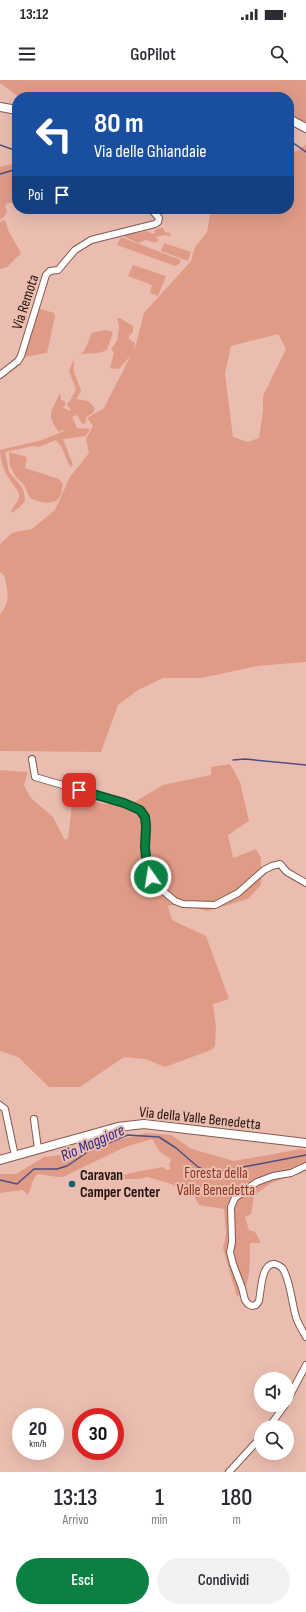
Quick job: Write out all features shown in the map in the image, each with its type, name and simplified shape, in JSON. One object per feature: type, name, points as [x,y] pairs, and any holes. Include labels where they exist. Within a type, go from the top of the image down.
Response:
[{"type":"main road","points":[[0,107],[12,109]]},
{"type":"main road","points":[[294,122],[306,128]]},
{"type":"main road","name":"Via della Valle Benedetta","points":[[0,1160],[131,1124],[144,1124],[306,1143]]},
{"type":"street","name":"Via Remota","points":[[0,374],[18,361],[21,356],[46,275],[50,271],[58,270],[75,250],[83,244],[110,235],[155,224],[158,222],[159,218],[155,214]]},
{"type":"street","points":[[32,759],[35,777],[124,803],[140,810],[145,817],[147,867],[156,885],[175,901],[183,904],[215,905],[238,893],[264,870],[280,864],[287,872],[306,883]]},
{"type":"street","points":[[0,1105],[5,1109],[15,1156]]},
{"type":"street","points":[[34,1119],[38,1150]]},
{"type":"street","points":[[306,1166],[257,1182],[244,1191],[235,1198],[231,1207],[230,1220],[232,1242],[230,1252],[245,1300],[252,1306],[256,1305],[259,1301],[265,1270],[268,1265],[278,1265],[284,1272],[292,1298],[296,1319],[306,1337]]},
{"type":"street","points":[[294,1387],[306,1365]]},
{"type":"street","points":[[229,1472],[254,1445]]},
{"type":"green space","points":[[0,80],[306,80],[306,122],[294,118],[294,92],[12,92],[0,83]]},
{"type":"green space","points":[[306,144],[306,662],[257,666],[201,678],[163,678],[138,690],[118,705],[101,752],[0,751],[0,614],[6,605],[8,596],[4,575],[0,572],[0,544],[12,533],[32,529],[55,510],[70,477],[89,453],[86,439],[93,426],[87,418],[104,408],[131,355],[119,369],[110,368],[114,353],[111,349],[117,341],[119,327],[117,318],[120,318],[133,326],[133,332],[129,336],[129,339],[135,343],[133,351],[144,313],[191,261],[195,247],[207,232],[210,214],[294,214],[294,150],[296,152]],"holes":[[[278,334],[286,349],[263,396],[263,411],[259,438],[248,442],[233,437],[225,374],[231,346]]]},
{"type":"green space","points":[[12,164],[12,203],[7,203],[5,207],[7,210],[5,216],[0,220],[0,167]]},
{"type":"green space","points":[[5,220],[9,232],[21,253],[7,267],[0,269],[0,222]]},
{"type":"green space","points":[[163,228],[165,232],[170,233],[171,236],[165,235],[155,237],[159,240],[155,243],[146,240],[138,243],[123,236],[135,232],[138,233],[146,231],[154,234],[155,230]]},
{"type":"green space","points":[[121,237],[181,260],[179,264],[175,266],[117,245]]},
{"type":"green space","points":[[164,243],[191,252],[188,261],[161,251]]},
{"type":"green space","points":[[133,265],[166,276],[158,296],[150,293],[152,285],[128,276]]},
{"type":"green space","points":[[41,309],[54,313],[55,316],[47,353],[24,357],[38,310]]},
{"type":"green space","points":[[105,330],[113,332],[107,350],[99,353],[80,354],[84,351],[92,333]]},
{"type":"green space","points":[[74,359],[74,372],[81,391],[76,399],[88,401],[95,408],[93,413],[86,417],[86,423],[82,424],[77,415],[72,417],[77,428],[90,429],[86,436],[63,439],[73,465],[70,467],[61,446],[56,440],[38,447],[33,446],[5,452],[9,472],[21,486],[24,492],[25,501],[20,507],[11,513],[19,494],[4,469],[0,450],[42,440],[64,431],[59,432],[52,421],[51,412],[60,393],[61,400],[65,401],[65,406],[62,407],[70,411],[71,410],[66,404],[70,401],[76,389],[69,371]]},
{"type":"green space","points":[[9,452],[27,457],[25,468],[59,479],[63,484],[58,499],[54,502],[46,503],[30,498],[24,485],[16,477],[10,466]]},
{"type":"green space","points":[[230,764],[240,782],[249,821],[228,835],[233,858],[256,849],[261,858],[261,885],[248,899],[208,911],[179,904],[168,906],[172,920],[206,936],[229,999],[213,1004],[216,1027],[215,1046],[211,1050],[165,1067],[145,1059],[124,1057],[80,1087],[49,1087],[18,1057],[0,1051],[0,770],[28,772],[24,785],[30,797],[53,817],[65,840],[68,838],[73,797],[104,804],[131,804],[163,785],[211,775],[211,767]]},
{"type":"green space","name":"Foresta della Valle Benedetta","points":[[146,1133],[171,1135],[192,1149],[234,1161],[301,1149],[306,1150],[306,1164],[296,1168],[287,1177],[271,1183],[254,1195],[251,1214],[245,1217],[249,1230],[255,1232],[261,1243],[250,1243],[248,1280],[246,1286],[237,1297],[223,1248],[226,1234],[224,1209],[199,1205],[194,1196],[169,1183],[147,1177],[141,1179],[113,1179],[130,1173],[163,1167],[166,1170],[171,1169],[169,1166],[171,1159],[160,1152],[152,1139],[125,1147],[63,1177],[38,1174],[34,1179],[28,1195],[23,1190],[0,1193],[0,1174],[16,1174],[44,1157],[61,1155]]},
{"type":"waterway","points":[[294,144],[306,152]]},
{"type":"waterway","points":[[0,145],[12,149]]},
{"type":"waterway","points":[[0,174],[12,170]]},
{"type":"waterway","points":[[233,760],[245,759],[306,765]]},
{"type":"waterway","name":"Rio Maggiore","points":[[0,1180],[17,1184],[34,1169],[57,1169],[67,1166],[89,1151],[128,1135],[159,1137],[176,1148],[198,1167],[207,1171],[217,1172],[306,1155]]},
{"type":"place","name":"Caravan Camper Center","points":[[72,1184]]},
{"type":"route","points":[[79,790],[124,803],[140,810],[145,817],[147,867],[151,877]]}]
